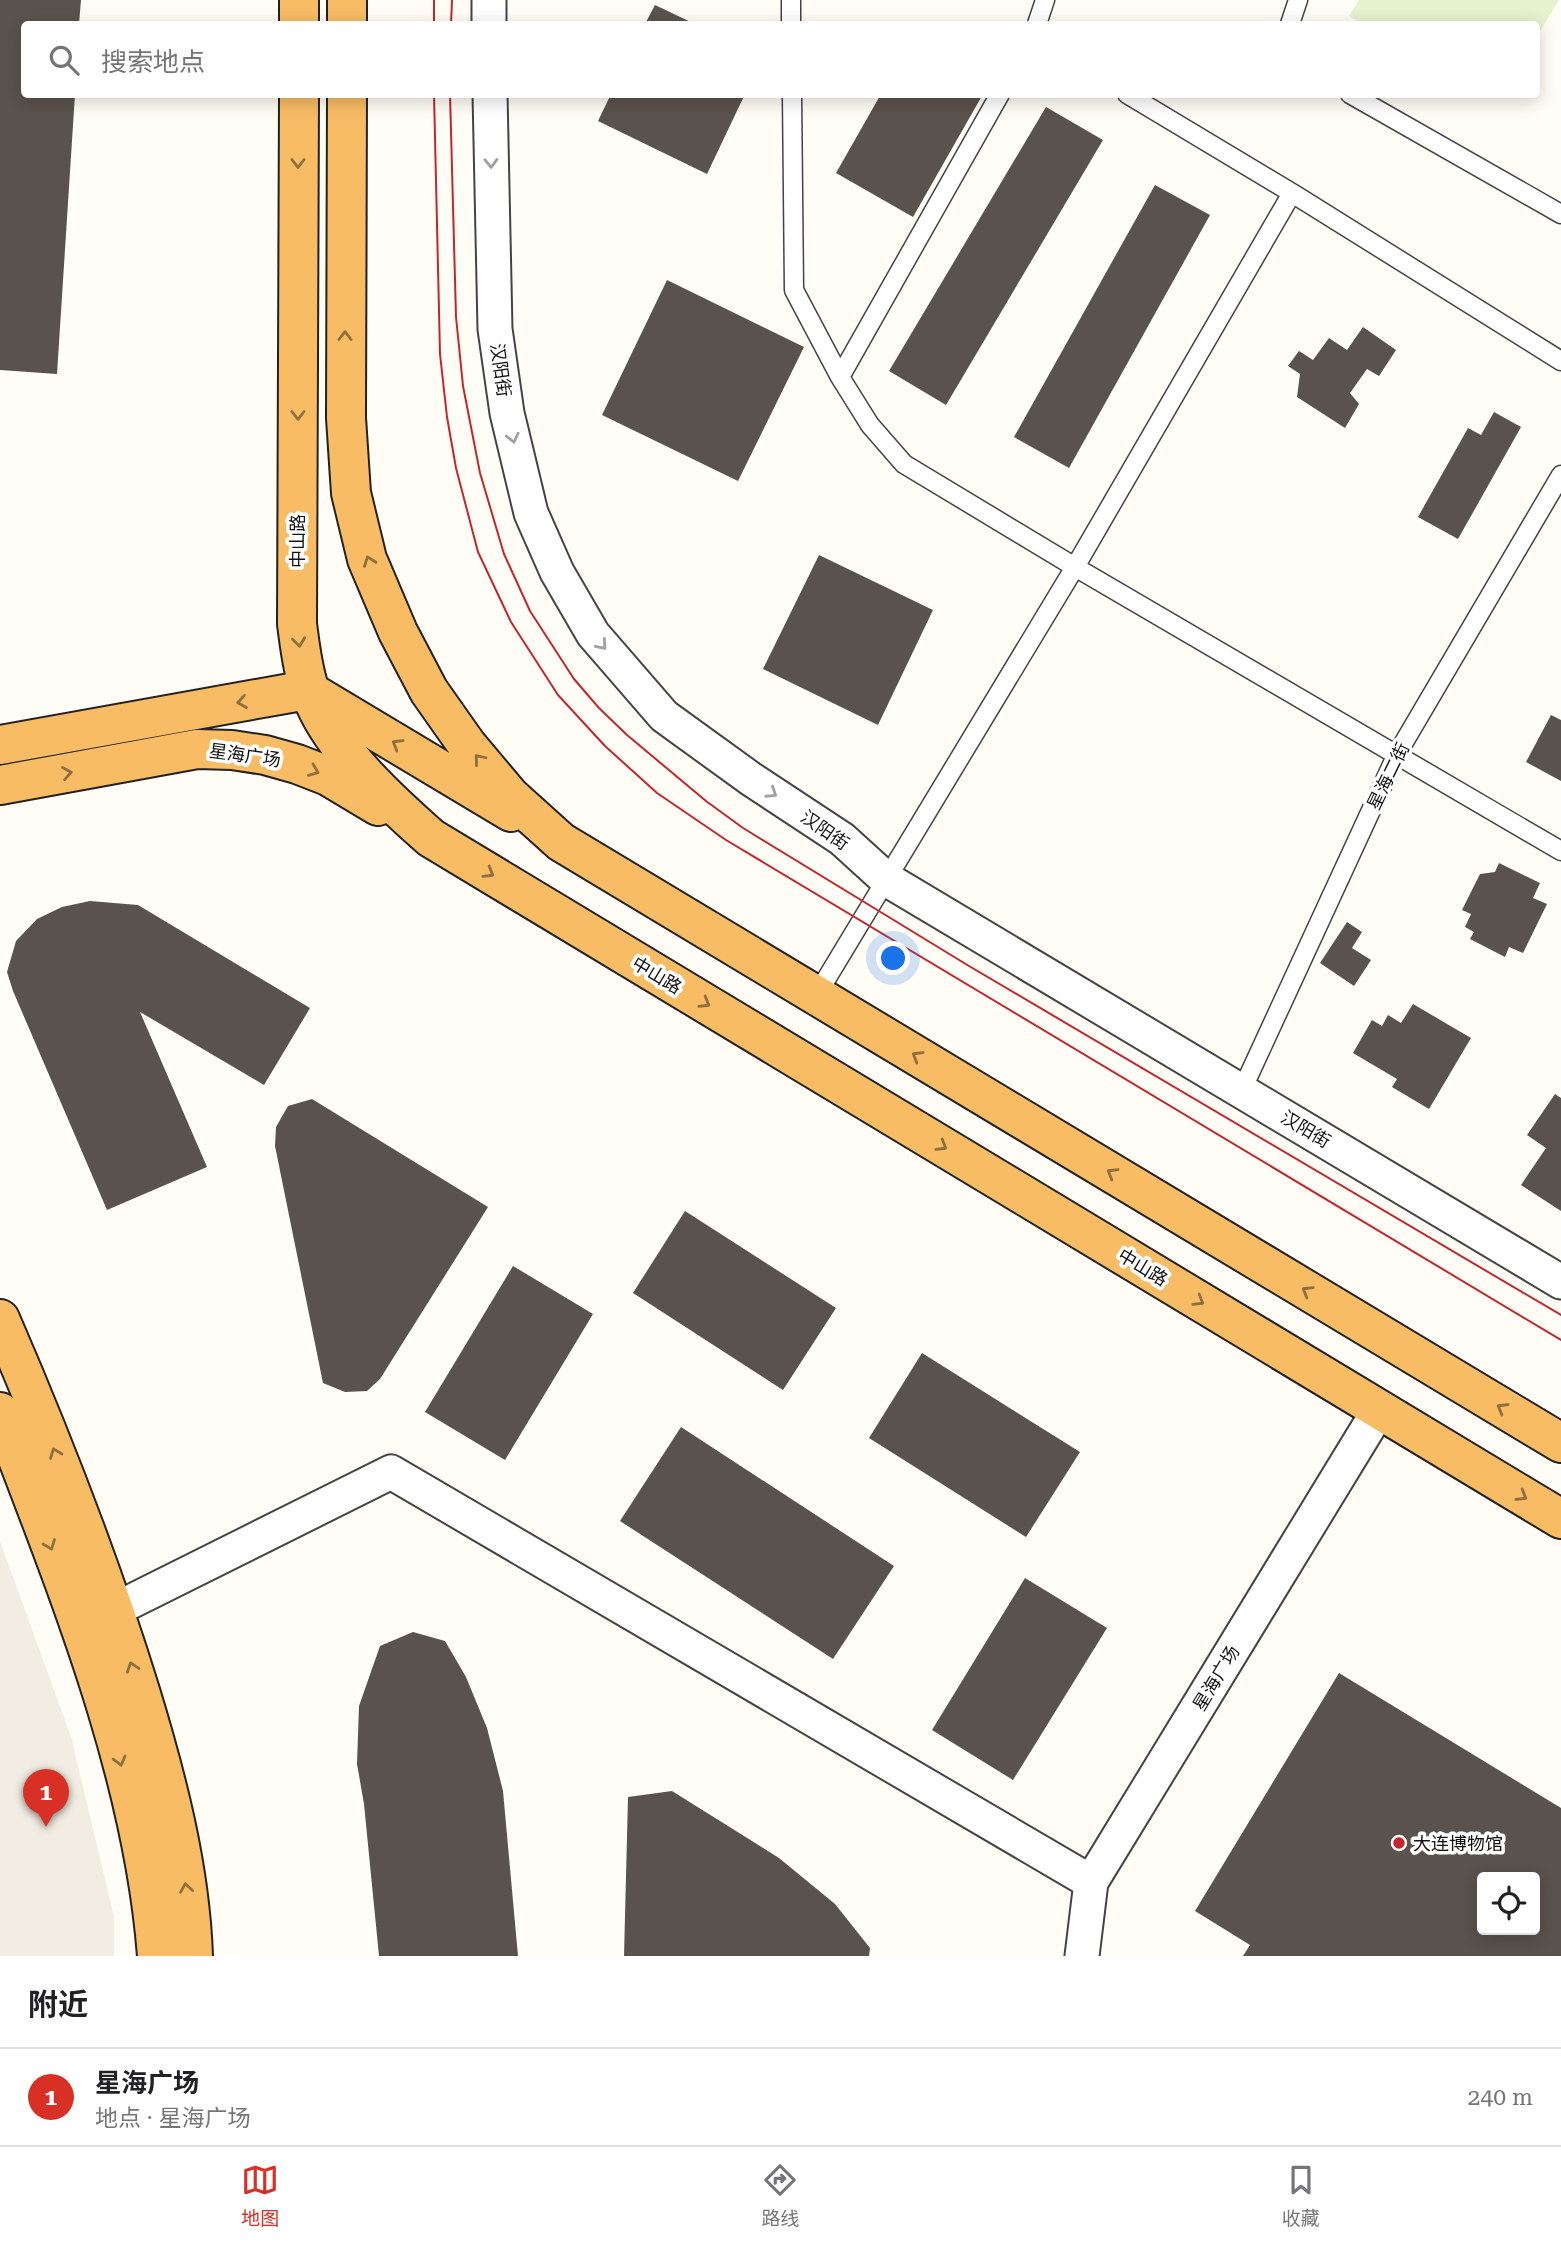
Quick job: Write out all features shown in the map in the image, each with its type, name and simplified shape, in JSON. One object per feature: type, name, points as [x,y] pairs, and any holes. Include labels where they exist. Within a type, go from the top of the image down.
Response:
[{"type":"highway","points":[[299,0],[299,21]]},
{"type":"highway","points":[[347,0],[347,21]]},
{"type":"highway","name":"中山路","points":[[299,98],[297,624],[301,659],[309,691],[331,733],[361,770],[394,806],[430,838],[1561,1519]]},
{"type":"highway","points":[[346,98],[346,418],[351,493],[367,559],[398,632],[429,691],[467,744],[510,796],[561,842]]},
{"type":"highway","points":[[0,746],[309,691],[1561,1443]]},
{"type":"highway","name":"星海广场","points":[[0,785],[197,749],[232,750],[297,764],[328,776],[430,838]]},
{"type":"highway","points":[[0,1319],[86,1531],[152,1732],[169,1797],[192,1928],[193,1956]]},
{"type":"highway","points":[[0,1412],[79,1628],[115,1741],[145,1866],[157,1956]]},
{"type":"street","points":[[488,0],[489,21]]},
{"type":"street","name":"汉阳街","points":[[490,98],[497,341],[507,413],[531,513],[557,572],[593,634],[664,716],[751,779],[842,839],[886,879],[1561,1282]]},
{"type":"street","name":"星海广场","points":[[1082,1956],[1091,1882],[1379,1410]]},
{"type":"street","points":[[79,1628],[391,1472],[1091,1882]]},
{"type":"lane","points":[[791,0],[791,21]]},
{"type":"lane","points":[[1038,21],[1045,0]]},
{"type":"lane","points":[[1291,21],[1298,0]]},
{"type":"lane","points":[[792,98],[794,289],[840,377],[870,425],[904,464],[1561,851]]},
{"type":"lane","points":[[840,377],[998,98]]},
{"type":"lane","points":[[1134,98],[1561,361]]},
{"type":"lane","points":[[1357,98],[1561,214]]},
{"type":"lane","points":[[816,996],[1075,567],[1292,193]]},
{"type":"lane","name":"星海二街","points":[[1242,1090],[1397,754],[1561,475]]},
{"type":"green space","points":[[1359,0],[1559,0],[1540,31],[1540,21],[1358,21],[1349,16]]},
{"type":"shaded area","points":[[0,1541],[71,1737],[114,1917],[114,1956],[0,1956]]},
{"type":"building","points":[[0,0],[81,0],[79,21],[21,21],[21,98],[75,98],[57,374],[0,370]]},
{"type":"building","points":[[655,5],[689,21],[647,21]]},
{"type":"building","points":[[609,98],[743,98],[707,174],[598,121]]},
{"type":"building","points":[[879,98],[981,98],[913,217],[836,173]]},
{"type":"building","points":[[1046,107],[1103,140],[946,405],[889,371]]},
{"type":"building","points":[[1155,185],[1210,215],[1069,468],[1014,437]]},
{"type":"building","points":[[667,280],[804,347],[738,481],[602,415]]},
{"type":"building","points":[[1363,327],[1396,350],[1379,376],[1367,369],[1350,393],[1359,404],[1345,428],[1297,397],[1300,374],[1288,366],[1299,351],[1313,360],[1329,338],[1347,350]]},
{"type":"building","points":[[1494,412],[1521,427],[1458,539],[1418,517],[1468,428],[1481,435]]},
{"type":"building","points":[[819,555],[933,610],[878,725],[763,669]]},
{"type":"building","points":[[1551,715],[1561,720],[1561,781],[1526,762]]},
{"type":"building","points":[[1499,863],[1540,883],[1533,898],[1547,904],[1523,953],[1509,947],[1505,957],[1470,939],[1474,932],[1465,927],[1471,914],[1462,910],[1480,874],[1495,872]]},
{"type":"building","points":[[90,901],[138,905],[310,1008],[264,1085],[140,1012],[207,1167],[107,1210],[7,972],[16,941],[37,919],[62,907]]},
{"type":"building","points":[[1347,922],[1362,932],[1352,948],[1371,960],[1354,986],[1320,963]]},
{"type":"building","points":[[1413,1004],[1471,1038],[1429,1109],[1392,1087],[1397,1079],[1353,1053],[1372,1020],[1382,1026],[1388,1015],[1401,1023]]},
{"type":"building","points":[[1555,1094],[1561,1098],[1561,1211],[1521,1185],[1546,1148],[1527,1135]]},
{"type":"building","points":[[312,1099],[488,1207],[380,1379],[367,1391],[345,1392],[323,1383],[275,1146],[276,1127],[288,1106]]},
{"type":"building","points":[[685,1211],[836,1308],[783,1390],[633,1293]]},
{"type":"building","points":[[513,1266],[593,1314],[505,1460],[425,1412]]},
{"type":"building","points":[[922,1353],[1080,1452],[1026,1537],[869,1438]]},
{"type":"building","points":[[681,1427],[894,1566],[833,1659],[620,1521]]},
{"type":"building","points":[[1025,1578],[1107,1628],[1013,1780],[932,1730]]},
{"type":"building","points":[[413,1632],[445,1641],[466,1677],[487,1728],[503,1791],[518,1956],[379,1956],[364,1804],[357,1764],[359,1706],[380,1646]]},
{"type":"building","name":"大连博物馆","points":[[1339,1673],[1561,1808],[1561,1956],[1243,1956],[1250,1945],[1195,1911]]},
{"type":"building","points":[[672,1791],[779,1858],[835,1904],[870,1948],[869,1956],[624,1956],[628,1797]]},
{"type":"tram line","points":[[434,0],[434,21]]},
{"type":"tram line","points":[[451,21],[452,0]]},
{"type":"tram line","points":[[434,98],[440,354],[456,468],[478,552],[511,622],[558,695],[605,746],[657,793],[726,840],[1561,1340]]},
{"type":"tram line","points":[[450,98],[456,317],[463,386],[480,473],[504,554],[530,611],[574,679],[599,708],[706,801],[743,828],[969,966],[1561,1315]]},
{"type":"place","name":"星海广场","points":[[46,1827]]},
{"type":"place","name":"大连博物馆","points":[[1399,1843]]}]
